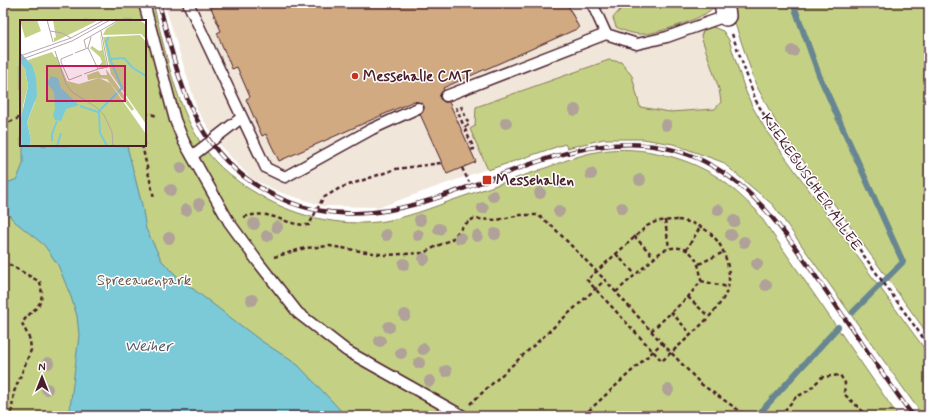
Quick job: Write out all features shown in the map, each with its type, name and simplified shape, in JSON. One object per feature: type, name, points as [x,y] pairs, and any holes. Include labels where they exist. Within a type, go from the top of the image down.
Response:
[{"type":"lane","points":[[144,3],[175,120],[184,142],[229,222],[258,262],[298,313],[347,351],[461,415]]},
{"type":"lane","points":[[188,3],[241,118],[266,168],[285,177],[372,129],[418,108]]},
{"type":"lane","points":[[592,3],[606,34]]},
{"type":"lane","points":[[451,94],[606,34],[638,44],[666,37],[725,9]]},
{"type":"lane","points":[[192,156],[241,118]]},
{"type":"path","points":[[3,8],[12,3]]},
{"type":"path","name":"KIEKEBUSCHER ALLEE","points":[[725,9],[756,101],[768,122],[929,346]]},
{"type":"path","points":[[451,94],[469,125],[464,127]]},
{"type":"path","points":[[455,105],[474,149],[470,150]]},
{"type":"path","points":[[3,125],[20,117]]},
{"type":"path","points":[[142,146],[154,198]]},
{"type":"path","points":[[229,222],[255,213],[273,216],[296,226],[308,225],[323,198],[340,188],[396,169],[441,163]]},
{"type":"path","points":[[462,168],[469,182]]},
{"type":"path","points":[[258,262],[305,248],[330,246],[385,254],[408,255],[423,253],[452,239],[464,225],[473,219],[497,220],[520,215],[538,215],[554,228],[605,280],[701,384],[747,416]]},
{"type":"path","points":[[666,220],[669,248]]},
{"type":"path","points":[[657,221],[689,221],[701,226],[718,241],[724,252],[728,263],[728,287],[725,296],[708,316],[662,361],[587,280],[634,236],[647,226],[657,221]]},
{"type":"path","points":[[686,250],[701,226]]},
{"type":"path","points":[[634,236],[654,257]]},
{"type":"path","points":[[616,292],[654,257],[669,248],[686,250],[694,256],[699,264],[701,282],[688,297],[651,331]]},
{"type":"path","points":[[699,264],[724,252]]},
{"type":"path","points":[[616,254],[635,274]]},
{"type":"path","points":[[3,262],[40,282],[43,295],[39,304],[22,322],[30,340],[31,350],[14,392],[11,416]]},
{"type":"path","points":[[461,415],[605,280]]},
{"type":"path","points":[[701,282],[728,287]]},
{"type":"path","points":[[688,297],[708,316]]},
{"type":"path","points":[[671,312],[691,334]]},
{"type":"path","points":[[582,416],[662,343]]},
{"type":"path","points":[[780,416],[796,397],[808,391],[822,377],[840,375],[845,383],[844,394],[868,416]]},
{"type":"shaded area","points":[[164,3],[710,3],[706,14],[742,110],[645,134],[563,142],[380,207],[323,206],[282,193],[252,179],[223,149],[198,112]]},
{"type":"green space","name":"Spreeauenpark","points":[[3,3],[153,3],[166,56],[183,108],[190,124],[206,150],[222,168],[249,189],[283,207],[311,217],[356,223],[385,221],[426,210],[577,157],[607,150],[640,150],[674,157],[690,163],[719,178],[756,210],[898,416],[3,416]]},
{"type":"green space","points":[[626,3],[717,3],[705,14],[695,19],[661,31],[637,34],[616,27],[613,18]]},
{"type":"green space","points":[[730,3],[929,3],[929,336],[778,126],[756,85],[732,15]]},
{"type":"green space","points":[[713,27],[723,31],[729,40],[744,87],[752,106],[767,132],[929,355],[929,416],[923,416],[773,205],[722,162],[673,144],[643,139],[604,139],[567,148],[565,144],[488,170],[470,129],[475,126],[476,107],[609,60],[621,62],[632,76],[640,107],[670,112],[715,109],[721,102],[719,89],[701,36],[704,29]]},
{"type":"water","name":"Weiher","points":[[23,146],[127,146],[142,205],[146,229],[162,261],[180,279],[260,340],[298,365],[346,416],[69,416],[79,335],[77,316],[71,297],[58,265],[44,245],[14,221],[3,208],[3,194],[7,183],[17,179],[23,164]]},
{"type":"building","name":"Messehalle CMT","points":[[209,3],[567,3],[579,28],[443,88],[444,90],[440,95],[440,99],[445,102],[449,102],[476,162],[447,174],[420,114],[423,111],[424,106],[421,103],[414,101],[279,161],[266,134],[262,136],[246,99],[250,97],[237,67],[232,69],[217,33],[221,31]]},
{"type":"waterway","points":[[793,3],[819,75],[903,262],[853,312]]},
{"type":"waterway","points":[[757,416],[838,327]]},
{"type":"railway","points":[[159,3],[175,64],[185,92],[196,119],[211,143],[230,165],[254,184],[284,200],[336,213],[388,210],[440,197],[542,160],[593,147],[645,145],[697,158],[718,169],[754,198],[785,233],[913,416]]},
{"type":"place","name":"Messehalle CMT","points":[[355,76]]},
{"type":"place","name":"Messehallen","points":[[487,180]]}]
